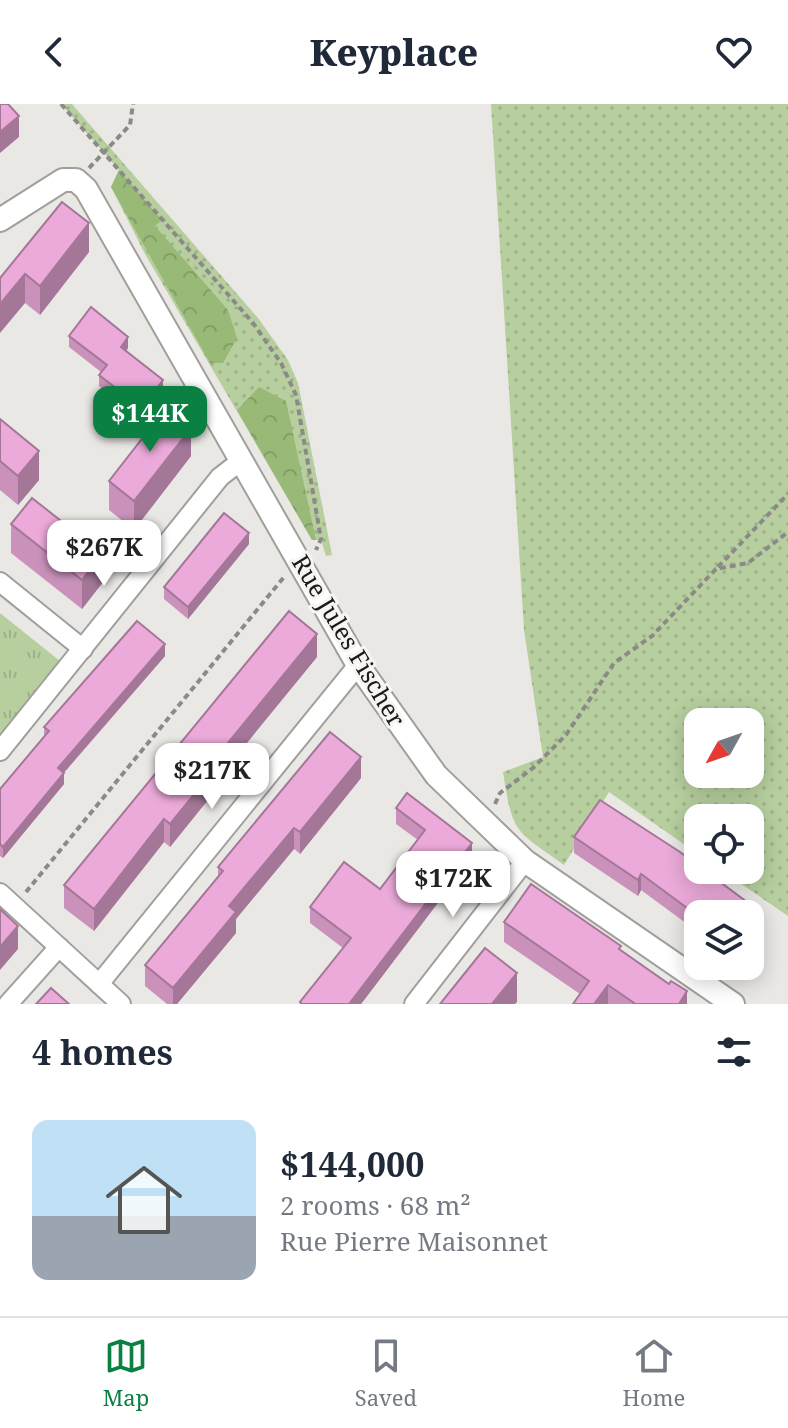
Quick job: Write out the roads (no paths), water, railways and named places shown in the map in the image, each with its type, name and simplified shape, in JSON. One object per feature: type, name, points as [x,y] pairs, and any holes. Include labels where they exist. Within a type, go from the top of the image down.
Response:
[{"type":"street","name":"Rue Jules Fischer","points":[[0,220],[63,180],[76,180],[95,201],[358,665],[436,775],[525,861],[733,1004]]},
{"type":"street","points":[[0,751],[220,477],[242,460]]},
{"type":"street","points":[[0,582],[83,649]]},
{"type":"street","points":[[99,984],[358,665]]},
{"type":"street","points":[[414,1004],[525,861]]},
{"type":"street","points":[[0,893],[121,1004]]},
{"type":"street","points":[[8,1004],[59,947]]}]
